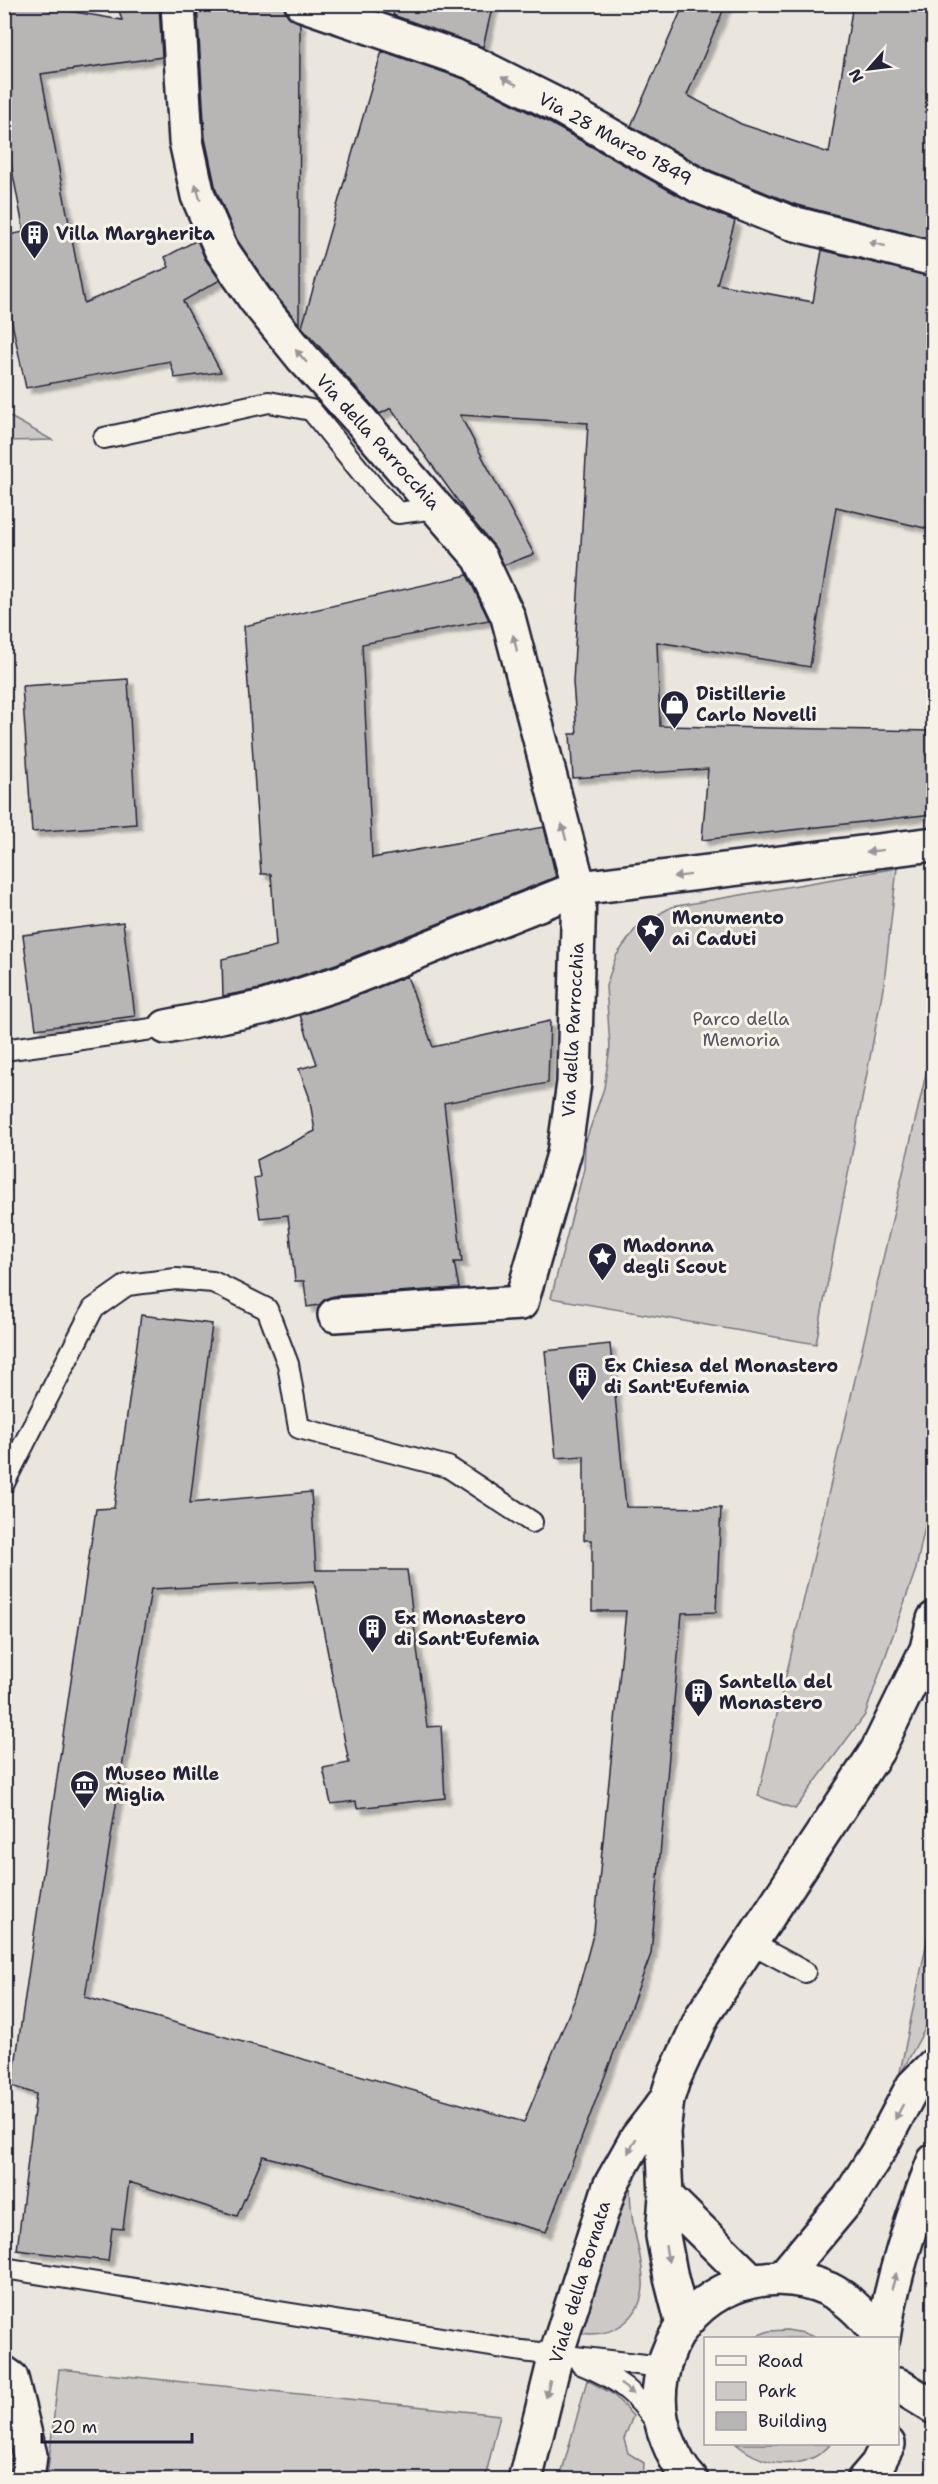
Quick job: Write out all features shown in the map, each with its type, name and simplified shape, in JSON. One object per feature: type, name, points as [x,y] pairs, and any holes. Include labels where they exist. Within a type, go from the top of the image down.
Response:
[{"type":"street","name":"Via della Parrocchia","points":[[178,4],[186,141],[198,196],[220,249],[255,299],[302,357],[480,558],[508,616],[579,888],[574,1083],[564,1154],[520,1309],[335,1315]]},
{"type":"street","name":"Via 28 Marzo 1849","points":[[302,4],[471,62],[555,104],[699,186],[721,195],[788,222],[933,259]]},
{"type":"street","points":[[166,1027],[265,1007],[342,982],[579,888],[933,844]]},
{"type":"street","name":"Viale della Bornata","points":[[525,2480],[556,2355],[610,2186],[637,2138],[667,2099],[703,2015],[877,1751],[927,1649],[933,1619]]},
{"type":"street","points":[[766,2279],[849,2198],[879,2150],[913,2086],[933,2065]]},
{"type":"street","name":"Viale della Bornata","points":[[667,2099],[663,2132],[666,2196],[663,2236],[683,2325]]},
{"type":"street","points":[[882,2337],[889,2298],[904,2243],[933,2161]]},
{"type":"street","points":[[666,2196],[766,2279]]},
{"type":"street","points":[[675,2461],[658,2388],[671,2345],[683,2325],[697,2309],[713,2297],[766,2279],[806,2282],[830,2290],[851,2303],[881,2337]]},
{"type":"street","points":[[4,2373],[11,2378],[30,2455],[27,2480]]},
{"type":"street","points":[[899,2386],[933,2407]]},
{"type":"street","points":[[864,2480],[877,2465],[887,2445]]},
{"type":"lane","points":[[104,438],[269,402],[311,410],[375,489],[398,513],[436,508]]},
{"type":"lane","points":[[4,1050],[166,1027]]},
{"type":"lane","points":[[4,1483],[93,1309],[127,1285],[176,1279],[213,1282],[267,1309],[288,1364],[299,1428],[448,1467],[532,1522]]},
{"type":"lane","points":[[751,1943],[805,1972]]},
{"type":"lane","points":[[4,2268],[556,2355],[663,2367]]},
{"type":"lane","points":[[556,2355],[608,2375],[638,2397],[675,2461]]},
{"type":"green space","points":[[5,414],[52,440],[5,441]]},
{"type":"green space","name":"Parco della Memoria","points":[[897,868],[884,983],[816,1344],[551,1298],[584,1169],[585,1143],[604,1088],[610,1047],[606,986],[616,956],[636,928],[671,907]]},
{"type":"green space","points":[[933,1044],[933,1488],[916,1569],[865,1715],[795,1809],[758,1796]]},
{"type":"green space","points":[[933,1912],[933,2014],[899,2077]]},
{"type":"green space","points":[[624,2180],[631,2181],[631,2210],[642,2266],[643,2291],[633,2314],[623,2324],[606,2332],[587,2334],[574,2332]]},
{"type":"green space","points":[[787,2330],[814,2337],[754,2337],[769,2331]]},
{"type":"green space","points":[[59,2369],[500,2415],[485,2479],[47,2479]]},
{"type":"green space","points":[[587,2380],[613,2394],[633,2416],[624,2439],[628,2453],[644,2463],[643,2479],[560,2479]]},
{"type":"green space","points":[[737,2445],[830,2445],[809,2459],[796,2463],[771,2462],[747,2452]]},
{"type":"building","points":[[4,4],[28,4],[122,20],[117,4],[159,4],[162,57],[41,74],[84,303],[169,267],[165,257],[197,240],[205,259],[220,280],[183,301],[221,372],[175,378],[170,361],[26,388],[4,286],[4,236],[24,232],[11,164],[4,163]]},
{"type":"building","points":[[197,4],[284,4],[288,16],[300,23],[299,324],[270,288],[237,240],[216,190],[205,138]]},
{"type":"building","points":[[396,4],[493,4],[483,47],[393,15]]},
{"type":"building","points":[[684,4],[726,4],[687,95],[741,124],[829,153],[853,4],[933,4],[933,240],[794,204],[707,169],[631,126]]},
{"type":"building","points":[[382,51],[464,79],[546,121],[690,202],[735,221],[717,284],[813,302],[822,250],[933,277],[933,530],[836,507],[810,667],[657,642],[660,726],[933,731],[933,814],[702,840],[708,769],[573,778],[570,734],[577,734],[573,682],[588,423],[460,415],[534,554],[504,565],[494,546],[467,514],[391,408],[380,414],[302,327]]},
{"type":"building","points":[[467,575],[489,620],[362,644],[372,858],[544,827],[556,877],[336,964],[260,989],[223,996],[222,959],[276,946],[271,874],[261,874],[244,626]]},
{"type":"building","points":[[128,679],[136,824],[32,832],[22,686]]},
{"type":"building","points":[[123,922],[135,1016],[36,1029],[23,935]]},
{"type":"building","points":[[407,976],[433,1047],[550,1021],[548,1083],[444,1103],[462,1262],[454,1262],[459,1288],[334,1296],[325,1299],[319,1305],[307,1307],[304,1281],[295,1281],[288,1215],[260,1218],[254,1178],[260,1177],[257,1160],[315,1131],[309,1096],[299,1069],[317,1064],[300,1015]]},
{"type":"building","name":"Museo Mille Miglia","points":[[141,1315],[212,1324],[190,1503],[311,1492],[316,1570],[407,1570],[427,1727],[441,1726],[445,1798],[357,1808],[356,1801],[331,1804],[323,1768],[349,1763],[314,1581],[151,1589],[85,1997],[524,2122],[577,1994],[594,1931],[626,1611],[592,1611],[592,1540],[584,1540],[584,1456],[556,1458],[545,1351],[610,1344],[626,1507],[721,1508],[716,1612],[682,1613],[651,1954],[546,2232],[263,2156],[237,2216],[129,2182],[123,2229],[112,2228],[108,2261],[17,2250],[36,2094],[12,2086],[96,1509],[114,1508]]},
{"type":"place","name":"Villa Margherita","points":[[35,260]]},
{"type":"place","name":"Distillerie Carlo Novelli","points":[[675,730]]},
{"type":"place","name":"Monumento ai Caduti","points":[[651,954]]},
{"type":"place","name":"Madonna degli Scout","points":[[602,1282]]},
{"type":"place","name":"Ex Chiesa del Monastero di Sant'Eufemia","points":[[583,1402]]},
{"type":"place","name":"Ex Monastero di Sant'Eufemia","points":[[373,1654]]},
{"type":"place","name":"Santella del Monastero","points":[[698,1718]]},
{"type":"place","name":"Museo Mille Miglia","points":[[84,1810]]}]
